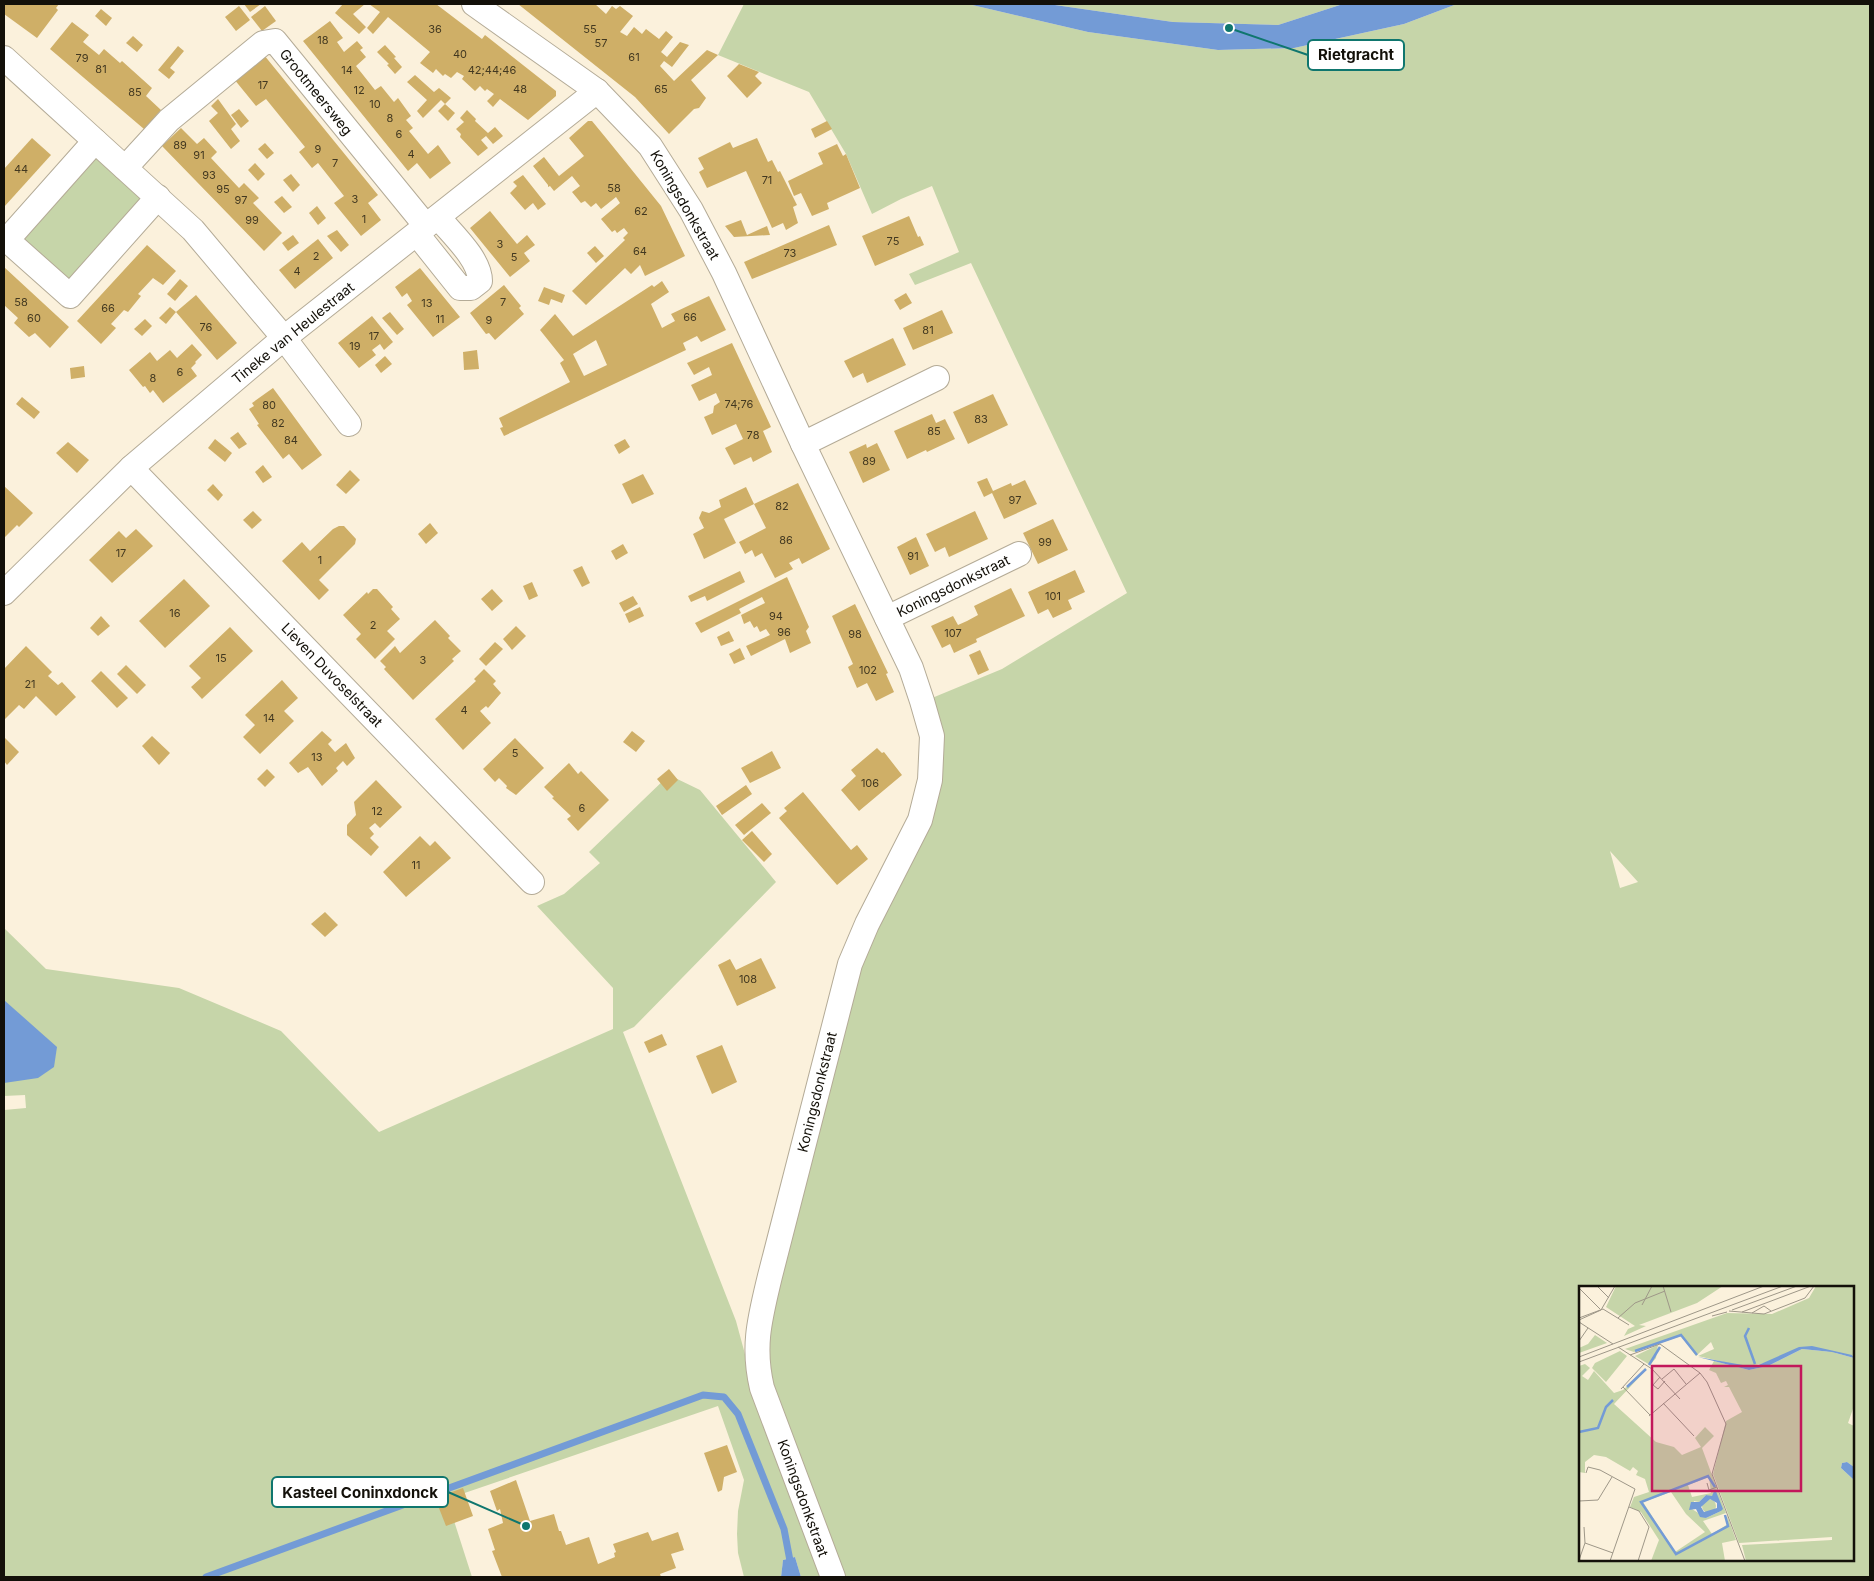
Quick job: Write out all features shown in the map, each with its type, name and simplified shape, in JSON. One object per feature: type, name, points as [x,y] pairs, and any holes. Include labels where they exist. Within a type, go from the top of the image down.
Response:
[{"type":"street","name":"Koningsdonkstraat","points":[[474,4],[597,91],[650,146],[691,210],[724,273],[803,444],[911,668],[932,736],[930,780],[920,820],[867,924],[850,964],[760,1318],[757,1367],[762,1388],[833,1577]]},
{"type":"street","name":"Grootmeersweg","points":[[125,168],[169,120],[263,43],[275,41],[427,226]]},
{"type":"street","points":[[4,58],[193,230],[284,338],[349,424]]},
{"type":"street","name":"Tineke van Heulestraat","points":[[4,593],[131,468],[284,338],[597,91]]},
{"type":"street","points":[[95,141],[8,240],[70,296],[158,197]]},
{"type":"street","points":[[803,444],[937,378]]},
{"type":"street","name":"Lieven Duvoselstraat","points":[[131,468],[532,882]]},
{"type":"street","name":"Koningsdonkstraat","points":[[887,618],[1019,554]]},
{"type":"green space","points":[[744,4],[968,4],[1088,32],[1218,50],[1294,48],[1404,24],[1457,4],[1870,4],[1870,1577],[846,1577],[767,1366],[765,1335],[860,967],[877,928],[930,823],[932,698],[1002,669],[1127,593],[971,263],[915,285],[909,274],[959,252],[932,186],[872,214],[846,154],[809,92],[718,55]],"holes":[[[1610,851],[1638,882],[1620,888]]]},
{"type":"green space","points":[[1048,4],[1343,4],[1278,25],[1173,22]]},
{"type":"green space","points":[[93,158],[100,158],[141,196],[141,205],[70,279],[66,278],[24,242],[23,233]]},
{"type":"green space","points":[[669,775],[700,790],[776,882],[634,1027],[623,1032],[736,1321],[749,1369],[824,1577],[801,1577],[795,1557],[783,1560],[781,1577],[744,1577],[738,1553],[737,1534],[738,1511],[744,1480],[718,1406],[447,1499],[472,1577],[4,1577],[4,1110],[26,1108],[25,1095],[4,1096],[4,928],[46,969],[179,988],[281,1031],[379,1132],[613,1029],[613,988],[537,906],[564,894],[600,863],[589,852]]},
{"type":"water","points":[[968,4],[1048,4],[1173,22],[1278,25],[1343,4],[1457,4],[1404,24],[1294,48],[1218,50],[1088,32]]},
{"type":"water","points":[[4,1000],[57,1047],[54,1067],[38,1078],[4,1083]]},
{"type":"water","points":[[795,1557],[801,1577],[781,1577],[783,1560]]},
{"type":"building","points":[[4,4],[59,4],[56,8],[58,10],[37,38],[4,14]]},
{"type":"building","points":[[244,4],[261,4],[250,12]]},
{"type":"building","points":[[343,4],[365,4],[353,14],[366,27],[359,34],[335,13]]},
{"type":"building","points":[[369,4],[436,4],[482,39],[485,35],[556,91],[556,96],[528,120],[500,99],[493,107],[487,101],[494,94],[487,89],[485,91],[480,86],[475,91],[462,79],[464,76],[457,72],[451,78],[445,74],[443,76],[436,69],[433,73],[420,63],[430,52],[388,17],[373,34],[367,28],[380,12]]},
{"type":"building","points":[[518,4],[595,4],[606,14],[612,6],[616,9],[620,6],[633,16],[620,32],[627,36],[634,27],[642,34],[646,29],[659,39],[666,31],[673,37],[661,52],[667,57],[680,42],[689,45],[672,67],[664,61],[660,66],[674,81],[707,50],[718,55],[691,80],[706,98],[699,108],[694,109],[669,134],[635,97]]},
{"type":"building","points":[[239,6],[250,20],[236,31],[225,17]]},
{"type":"building","points":[[265,6],[276,21],[262,31],[251,17]]},
{"type":"building","points":[[101,9],[112,18],[106,26],[95,16]]},
{"type":"building","points":[[330,21],[343,38],[337,42],[344,52],[357,41],[363,48],[360,50],[366,57],[356,66],[375,90],[381,86],[394,102],[398,98],[411,116],[406,120],[413,128],[409,131],[428,154],[438,145],[451,163],[430,179],[417,163],[408,171],[303,41]]},
{"type":"building","points":[[72,22],[89,35],[83,42],[99,55],[104,49],[120,63],[122,61],[152,88],[146,96],[161,110],[144,129],[50,49]]},
{"type":"building","points":[[133,36],[143,45],[137,52],[126,43]]},
{"type":"building","points":[[385,45],[402,67],[395,74],[387,65],[389,64],[377,52]]},
{"type":"building","points":[[178,46],[184,51],[170,68],[175,72],[169,79],[158,70]]},
{"type":"building","points":[[264,55],[378,195],[368,203],[381,220],[361,236],[334,203],[344,196],[318,163],[312,168],[299,152],[305,147],[266,99],[256,106],[234,79]]},
{"type":"building","points":[[739,64],[759,72],[755,76],[762,83],[747,98],[727,76]]},
{"type":"building","points":[[415,75],[434,92],[439,88],[451,98],[445,104],[441,100],[423,118],[417,111],[427,100],[407,82]]},
{"type":"building","points":[[218,99],[236,124],[231,129],[240,141],[231,149],[209,121],[218,113],[211,106]]},
{"type":"building","points":[[445,104],[455,113],[448,121],[438,111]]},
{"type":"building","points":[[239,109],[249,121],[241,128],[231,115]]},
{"type":"building","points":[[467,110],[476,119],[475,121],[488,133],[495,127],[503,136],[493,144],[486,136],[481,140],[488,148],[478,156],[460,137],[461,134],[456,129],[464,122],[460,118]]},
{"type":"building","points":[[588,121],[592,121],[661,206],[685,256],[645,276],[640,265],[631,274],[625,268],[586,305],[572,291],[625,240],[623,238],[628,233],[624,228],[617,233],[615,230],[612,232],[601,219],[620,203],[616,197],[601,209],[596,203],[591,207],[585,201],[581,203],[572,192],[580,186],[572,176],[554,191],[550,186],[548,187],[533,166],[544,157],[559,176],[584,156],[569,138]]},
{"type":"building","points":[[827,121],[832,129],[815,138],[811,129]]},
{"type":"building","points":[[181,128],[197,144],[204,138],[217,152],[211,158],[239,188],[244,183],[259,198],[253,203],[282,233],[264,251],[162,146]]},
{"type":"building","points":[[32,138],[51,155],[4,207],[4,169]]},
{"type":"building","points":[[757,138],[768,162],[772,160],[778,172],[780,171],[797,205],[793,207],[798,223],[786,230],[783,223],[772,228],[746,171],[707,188],[699,172],[704,169],[698,158],[730,142],[733,148]]},
{"type":"building","points":[[265,143],[274,153],[267,159],[258,149]]},
{"type":"building","points":[[837,144],[843,156],[846,154],[860,188],[827,203],[829,209],[812,216],[801,193],[794,196],[788,181],[823,164],[818,153]]},
{"type":"building","points":[[255,163],[265,174],[258,181],[248,170]]},
{"type":"building","points":[[291,174],[300,185],[293,192],[283,180]]},
{"type":"building","points":[[523,175],[546,204],[538,210],[533,203],[525,210],[510,193],[517,186],[513,182]]},
{"type":"building","points":[[282,196],[292,207],[284,213],[274,202]]},
{"type":"building","points":[[317,206],[326,218],[318,225],[309,213]]},
{"type":"building","points":[[490,211],[517,244],[527,235],[535,245],[524,253],[530,261],[510,277],[470,228]]},
{"type":"building","points":[[909,216],[918,237],[920,236],[924,245],[875,266],[862,236]]},
{"type":"building","points":[[741,220],[747,235],[767,226],[770,235],[734,237],[725,226]]},
{"type":"building","points":[[829,225],[837,245],[752,279],[744,262]]},
{"type":"building","points":[[337,230],[349,245],[341,252],[327,236]]},
{"type":"building","points":[[293,235],[299,243],[288,251],[282,243]]},
{"type":"building","points":[[318,239],[333,258],[295,289],[279,270]]},
{"type":"building","points":[[147,245],[176,271],[163,285],[153,278],[138,294],[141,296],[128,312],[124,310],[111,324],[116,328],[101,344],[77,321]]},
{"type":"building","points":[[595,246],[604,256],[596,263],[587,253]]},
{"type":"building","points":[[4,267],[69,327],[50,348],[35,333],[29,337],[14,323],[18,318],[4,305]]},
{"type":"building","points":[[420,268],[460,317],[433,337],[407,305],[412,301],[407,293],[402,297],[395,287]]},
{"type":"building","points":[[180,279],[188,286],[175,301],[167,294]]},
{"type":"building","points":[[662,281],[669,292],[651,304],[662,328],[675,321],[671,314],[709,296],[726,330],[701,342],[697,336],[683,343],[686,350],[504,436],[500,428],[503,427],[499,418],[570,382],[560,363],[564,360],[540,330],[555,314],[573,336],[652,285],[654,287]],"holes":[[[596,340],[607,365],[584,376],[573,354]]]},
{"type":"building","points":[[504,285],[521,306],[519,308],[524,314],[495,340],[489,333],[486,334],[470,313]]},
{"type":"building","points":[[544,287],[565,295],[562,303],[551,299],[549,305],[538,301]]},
{"type":"building","points":[[906,293],[912,303],[900,310],[894,300]]},
{"type":"building","points":[[196,295],[237,343],[217,360],[176,312]]},
{"type":"building","points":[[170,307],[176,312],[166,324],[159,318]]},
{"type":"building","points":[[942,310],[953,333],[913,350],[903,328]]},
{"type":"building","points":[[390,312],[404,329],[397,335],[382,318]]},
{"type":"building","points":[[372,316],[393,342],[384,350],[380,344],[372,350],[376,355],[359,368],[338,343]]},
{"type":"building","points":[[145,319],[152,326],[142,336],[134,329]]},
{"type":"building","points":[[893,338],[906,365],[867,383],[863,373],[853,378],[844,361]]},
{"type":"building","points":[[732,343],[771,427],[763,431],[772,452],[753,462],[751,457],[734,465],[725,448],[743,439],[736,424],[712,435],[704,417],[713,413],[714,406],[720,402],[716,393],[699,401],[691,385],[712,375],[709,367],[694,375],[687,363]]},
{"type":"building","points":[[192,344],[202,355],[191,368],[197,376],[163,403],[153,390],[150,393],[145,386],[143,387],[129,370],[150,352],[157,361],[170,350],[177,358]]},
{"type":"building","points":[[477,350],[479,369],[464,370],[463,352]]},
{"type":"building","points":[[385,356],[392,364],[381,373],[375,365]]},
{"type":"building","points":[[84,366],[85,377],[71,379],[70,368]]},
{"type":"building","points":[[273,388],[322,455],[302,470],[289,454],[283,459],[257,425],[259,424],[249,409],[254,406],[252,403]]},
{"type":"building","points":[[993,394],[1008,425],[968,444],[953,412]]},
{"type":"building","points":[[22,397],[40,412],[34,419],[16,404]]},
{"type":"building","points":[[932,414],[936,423],[945,419],[955,439],[907,459],[894,431]]},
{"type":"building","points":[[238,432],[247,444],[239,449],[230,438]]},
{"type":"building","points":[[215,439],[232,453],[225,462],[208,448]]},
{"type":"building","points":[[625,439],[630,447],[619,454],[614,445]]},
{"type":"building","points":[[68,442],[89,460],[77,473],[56,453]]},
{"type":"building","points":[[877,443],[890,470],[863,483],[849,452],[866,444],[867,448]]},
{"type":"building","points":[[263,465],[272,477],[263,483],[255,472]]},
{"type":"building","points":[[350,470],[360,480],[346,494],[336,485]]},
{"type":"building","points":[[643,474],[654,494],[632,504],[622,484]]},
{"type":"building","points":[[987,478],[993,491],[1011,483],[1012,486],[1025,480],[1037,504],[1004,519],[992,493],[984,497],[977,482]]},
{"type":"building","points":[[798,483],[830,549],[802,564],[799,558],[789,563],[793,569],[775,578],[762,553],[755,557],[752,550],[745,554],[739,542],[766,528],[754,504]]},
{"type":"building","points":[[213,484],[223,495],[218,501],[207,490]]},
{"type":"building","points":[[4,486],[33,513],[4,538]]},
{"type":"building","points":[[746,487],[754,504],[724,519],[736,543],[704,559],[693,534],[704,528],[699,518],[702,511],[709,513],[721,507],[719,500]]},
{"type":"building","points":[[253,511],[262,520],[252,529],[243,520]]},
{"type":"building","points":[[975,511],[988,539],[949,557],[945,547],[935,552],[926,534]]},
{"type":"building","points":[[1053,519],[1068,550],[1038,564],[1023,533]]},
{"type":"building","points":[[430,523],[438,533],[426,544],[418,534]]},
{"type":"building","points":[[344,526],[356,539],[355,544],[319,580],[329,590],[319,600],[282,561],[302,542],[310,551],[333,529]]},
{"type":"building","points":[[136,529],[153,546],[112,583],[89,560],[119,531],[126,538]]},
{"type":"building","points":[[916,537],[929,566],[910,575],[897,547]]},
{"type":"building","points":[[623,544],[628,553],[616,560],[611,551]]},
{"type":"building","points":[[582,566],[590,583],[582,587],[573,570]]},
{"type":"building","points":[[1075,570],[1085,592],[1068,600],[1072,609],[1053,618],[1048,609],[1038,614],[1028,592]]},
{"type":"building","points":[[740,571],[745,582],[707,601],[705,596],[691,602],[688,596]]},
{"type":"building","points":[[787,577],[809,627],[806,631],[811,643],[790,653],[785,639],[751,656],[746,646],[770,635],[766,629],[760,632],[757,626],[754,628],[750,621],[744,624],[741,615],[765,603],[762,597],[739,609],[741,613],[701,633],[695,623]]},
{"type":"building","points":[[184,579],[210,606],[165,648],[139,621]]},
{"type":"building","points":[[532,582],[538,596],[529,600],[523,586]]},
{"type":"building","points":[[1011,588],[1025,616],[976,639],[977,642],[954,653],[950,644],[942,648],[931,626],[953,616],[958,625],[967,621],[978,615],[974,606]]},
{"type":"building","points":[[373,589],[377,589],[393,607],[391,609],[400,619],[387,631],[395,639],[375,659],[356,639],[361,634],[343,615],[367,592],[368,594]]},
{"type":"building","points":[[492,589],[503,601],[492,611],[481,599]]},
{"type":"building","points":[[633,596],[638,604],[624,612],[619,603]]},
{"type":"building","points":[[855,604],[888,673],[886,674],[894,692],[876,701],[867,683],[857,688],[848,667],[853,664],[832,616]]},
{"type":"building","points":[[640,607],[644,616],[629,623],[625,614]]},
{"type":"building","points":[[101,616],[110,626],[98,636],[90,628]]},
{"type":"building","points":[[435,620],[450,636],[448,638],[461,651],[452,659],[454,661],[413,700],[384,669],[386,667],[380,661],[395,646],[400,653]]},
{"type":"building","points":[[516,626],[526,636],[512,650],[503,639]]},
{"type":"building","points":[[230,627],[253,651],[202,699],[191,687],[201,678],[189,666]]},
{"type":"building","points":[[729,631],[734,641],[721,646],[717,637]]},
{"type":"building","points":[[495,642],[503,649],[486,666],[479,659]]},
{"type":"building","points":[[26,646],[52,672],[48,676],[58,685],[62,682],[76,697],[56,716],[36,696],[24,709],[19,705],[4,720],[4,669]]},
{"type":"building","points":[[740,648],[745,659],[734,664],[729,654]]},
{"type":"building","points":[[980,650],[989,670],[978,675],[969,655]]},
{"type":"building","points":[[126,665],[146,685],[137,694],[117,674]]},
{"type":"building","points":[[484,669],[496,681],[493,684],[501,693],[488,708],[486,706],[480,711],[491,723],[463,750],[435,719],[476,681],[474,679]]},
{"type":"building","points":[[101,671],[128,698],[117,708],[91,681]]},
{"type":"building","points":[[282,680],[298,698],[284,711],[294,721],[260,754],[243,737],[255,725],[245,715]]},
{"type":"building","points":[[322,731],[332,740],[328,744],[335,752],[346,743],[355,758],[347,766],[343,761],[336,768],[338,771],[322,786],[308,767],[298,773],[289,763]]},
{"type":"building","points":[[632,731],[645,741],[636,752],[623,742]]},
{"type":"building","points":[[152,736],[170,753],[159,765],[142,746]]},
{"type":"building","points":[[4,737],[19,752],[7,765],[4,761]]},
{"type":"building","points":[[515,738],[544,768],[516,795],[506,788],[507,786],[499,778],[495,782],[483,769]]},
{"type":"building","points":[[877,748],[882,753],[884,752],[902,775],[859,811],[841,790],[856,776],[851,770]]},
{"type":"building","points":[[772,751],[781,768],[750,783],[741,768]]},
{"type":"building","points":[[569,763],[578,774],[581,771],[609,800],[578,831],[567,819],[571,816],[552,798],[554,797],[544,787]]},
{"type":"building","points":[[267,769],[275,777],[265,787],[257,779]]},
{"type":"building","points":[[669,769],[678,780],[667,791],[657,779]]},
{"type":"building","points":[[376,780],[402,807],[380,828],[375,823],[369,828],[374,834],[370,838],[379,847],[371,856],[347,835],[347,825],[356,815],[354,802]]},
{"type":"building","points":[[746,785],[752,794],[722,815],[716,806]]},
{"type":"building","points":[[803,792],[851,850],[857,845],[868,859],[837,885],[779,818],[787,811],[784,808]]},
{"type":"building","points":[[762,803],[771,813],[744,835],[735,825]]},
{"type":"building","points":[[752,831],[772,854],[764,862],[742,840]]},
{"type":"building","points":[[420,836],[430,846],[435,841],[451,858],[406,897],[383,872]]},
{"type":"building","points":[[325,912],[338,925],[325,937],[311,924]]},
{"type":"building","points":[[761,958],[776,988],[737,1006],[718,965],[730,959],[736,970]]},
{"type":"building","points":[[662,1034],[667,1045],[649,1053],[644,1042]]},
{"type":"building","points":[[722,1045],[737,1082],[712,1094],[696,1056]]},
{"type":"building","points":[[727,1445],[737,1472],[724,1477],[722,1490],[718,1492],[704,1453]]},
{"type":"building","points":[[516,1480],[530,1521],[554,1514],[566,1545],[589,1537],[598,1564],[615,1557],[614,1553],[616,1552],[613,1544],[648,1532],[652,1541],[678,1532],[684,1550],[671,1554],[676,1568],[660,1574],[661,1577],[502,1577],[492,1551],[495,1550],[488,1529],[503,1523],[500,1509],[497,1511],[490,1491]]},
{"type":"building","points":[[463,1488],[473,1516],[446,1526],[435,1498]]},
{"type":"waterway","points":[[206,1577],[703,1395],[724,1397],[738,1414],[784,1529],[791,1566]]},
{"type":"place","name":"Rietgracht","points":[[1229,28]]},
{"type":"place","name":"Kasteel Coninxdonck","points":[[526,1526]]}]
